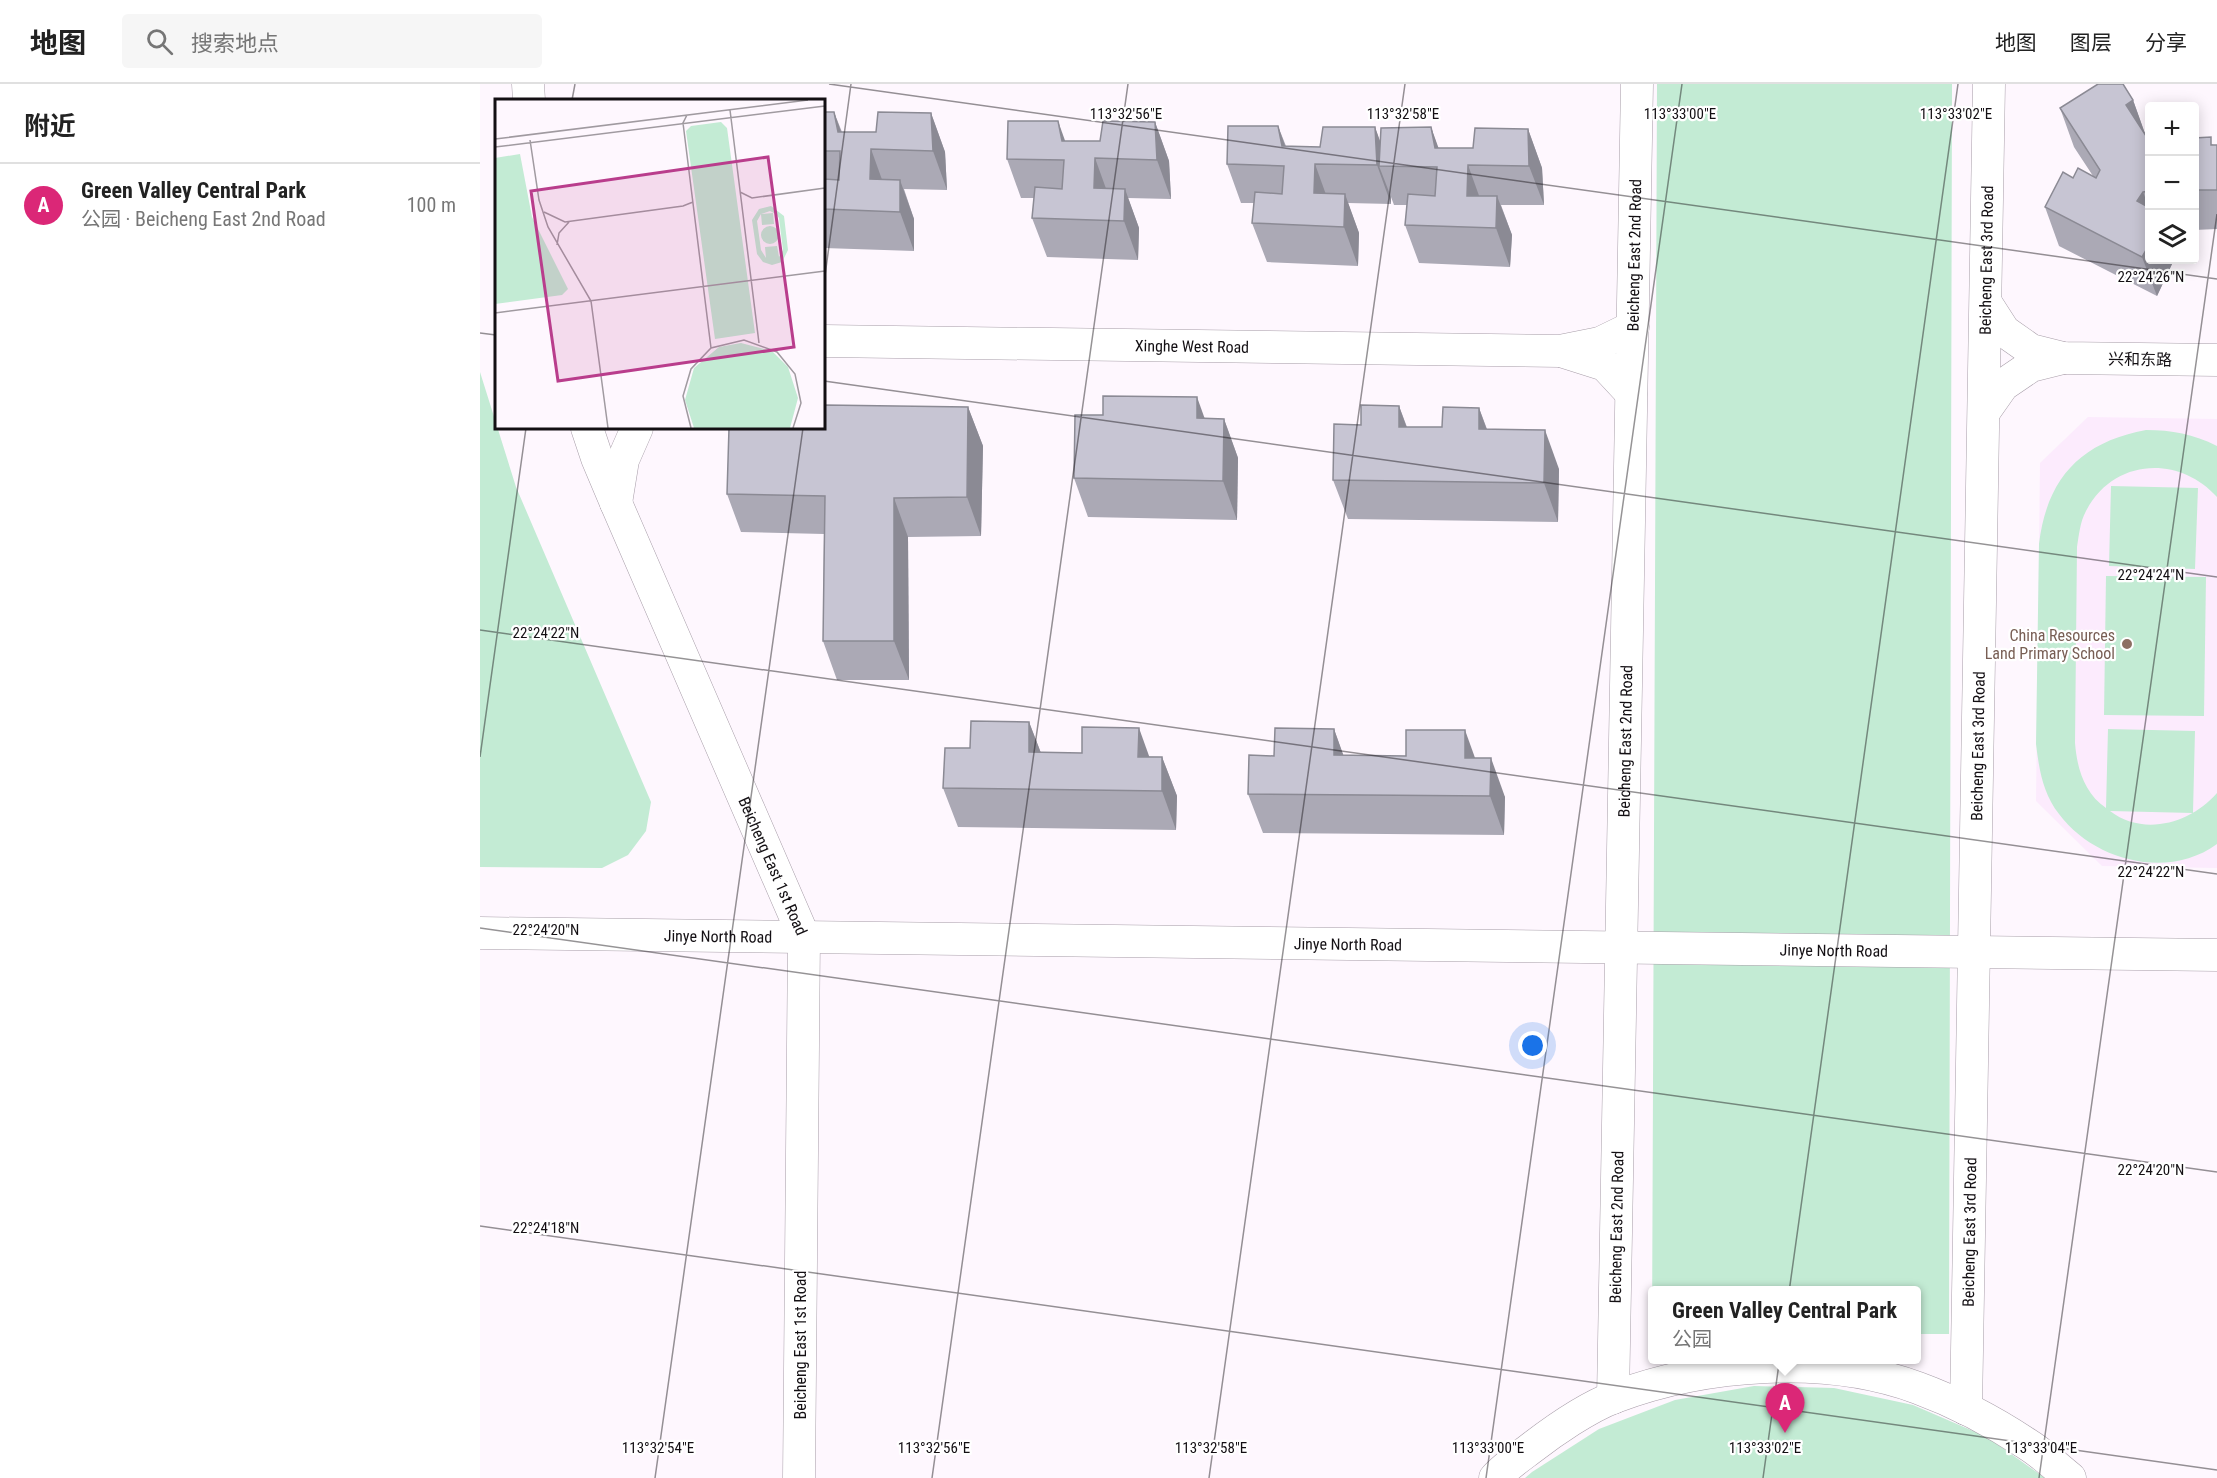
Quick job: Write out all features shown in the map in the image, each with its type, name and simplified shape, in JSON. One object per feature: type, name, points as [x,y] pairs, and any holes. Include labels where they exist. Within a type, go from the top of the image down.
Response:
[{"type":"street","points":[[528,84],[529,99]]},
{"type":"street","name":"Beicheng East 2nd Road","points":[[1613,1398],[1637,84]]},
{"type":"street","name":"Beicheng East 3rd Road","points":[[1966,1409],[1989,84]]},
{"type":"street","points":[[1986,303],[2004,331],[2031,350],[2063,358]]},
{"type":"street","points":[[1560,351],[1600,343],[1633,327]]},
{"type":"street","name":"Xinghe West Road","points":[[825,341],[1560,351]]},
{"type":"street","points":[[1560,351],[1605,365],[1631,393]]},
{"type":"street","points":[[1984,412],[2003,385],[2031,366],[2063,358]]},
{"type":"street","name":"兴和东路","points":[[2063,358],[2217,360]]},
{"type":"street","name":"Beicheng East 1st Road","points":[[587,429],[616,503],[804,937],[799,1478]]},
{"type":"street","points":[[616,503],[623,460],[637,429]]},
{"type":"street","name":"Jinye North Road","points":[[480,933],[2217,955]]},
{"type":"street","points":[[1495,1478],[1553,1431],[1613,1398],[1675,1379],[1737,1368],[1801,1366],[1865,1374],[1917,1387],[1966,1409],[2029,1444],[2070,1478]]},
{"type":"shaded area","name":"China Resources Land Primary School","points":[[2088,417],[2217,419],[2217,868],[2102,866],[2036,801],[2040,463]]},
{"type":"green space","points":[[1657,84],[1952,84],[1949,1334],[1921,1334],[1921,1286],[1652,1286]]},
{"type":"green space","points":[[480,372],[495,420],[495,429],[498,429],[516,487],[651,802],[646,831],[628,855],[602,868],[480,867]]},
{"type":"green space","points":[[2146,430],[2182,433],[2217,446],[2217,497],[2201,483],[2184,474],[2166,469],[2147,468],[2129,472],[2112,481],[2098,494],[2086,511],[2077,547],[2075,743],[2083,779],[2092,795],[2106,808],[2108,729],[2195,731],[2193,813],[2217,793],[2217,844],[2198,855],[2177,861],[2155,863],[2111,854],[2092,844],[2074,830],[2059,814],[2045,790],[2036,744],[2039,544],[2050,500],[2059,482],[2086,454],[2123,436]],"holes":[[[2110,811],[2192,813],[2181,819],[2152,825],[2123,819]]]},
{"type":"green space","points":[[2111,486],[2198,488],[2195,569],[2109,566]]},
{"type":"green space","points":[[2106,576],[2206,577],[2204,716],[2104,715]]},
{"type":"green space","points":[[1754,1386],[1834,1388],[1913,1405],[1987,1437],[2045,1478],[1525,1478],[1599,1429],[1675,1400]]},
{"type":"building","points":[[2098,84],[2123,84],[2133,100],[2126,105],[2145,134],[2145,192],[2137,201],[2145,205],[2145,252],[2142,257],[2045,207],[2063,172],[2073,178],[2078,168],[2096,178],[2100,170],[2060,108]]},
{"type":"building","points":[[825,112],[834,112],[838,132],[876,132],[878,112],[931,113],[933,151],[871,149],[870,179],[900,180],[900,212],[825,209],[825,179],[839,180],[840,151],[825,151]]},
{"type":"building","points":[[1008,121],[1058,121],[1062,141],[1100,141],[1103,121],[1155,122],[1157,160],[1095,158],[1094,188],[1125,189],[1124,221],[1032,218],[1035,187],[1062,189],[1064,160],[1007,159]]},
{"type":"building","points":[[1228,126],[1278,126],[1282,146],[1320,147],[1323,127],[1375,127],[1377,165],[1315,164],[1314,193],[1345,194],[1344,227],[1252,223],[1255,192],[1282,194],[1284,166],[1227,164]]},
{"type":"building","points":[[1431,127],[1435,148],[1473,148],[1475,128],[1528,129],[1529,166],[1468,165],[1467,196],[1497,196],[1496,228],[1405,225],[1408,194],[1435,196],[1437,167],[1379,166],[1381,128]]},
{"type":"building","points":[[2211,137],[2211,145],[2217,145],[2217,190],[2199,190],[2199,138]]},
{"type":"building","points":[[1103,396],[1197,397],[1197,418],[1224,419],[1223,481],[1074,478],[1075,415],[1103,415]]},
{"type":"building","points":[[825,405],[968,407],[967,497],[894,498],[894,641],[823,641],[825,496],[727,494],[729,429],[825,429]]},
{"type":"building","points":[[1361,405],[1399,406],[1399,427],[1442,427],[1443,407],[1479,408],[1479,429],[1545,430],[1544,483],[1333,480],[1334,424],[1361,425]]},
{"type":"building","points":[[971,721],[1029,722],[1029,752],[1082,753],[1082,727],[1139,728],[1138,757],[1162,757],[1162,791],[943,788],[945,748],[970,748]]},
{"type":"building","points":[[1275,728],[1334,729],[1334,755],[1406,756],[1406,730],[1465,730],[1465,758],[1491,758],[1490,796],[1248,794],[1249,755],[1274,756]]},
{"type":"place","name":"China Resources Land Primary School","points":[[2127,644]]},
{"type":"place","name":"Green Valley Central Park","points":[[1785,1433]]}]
